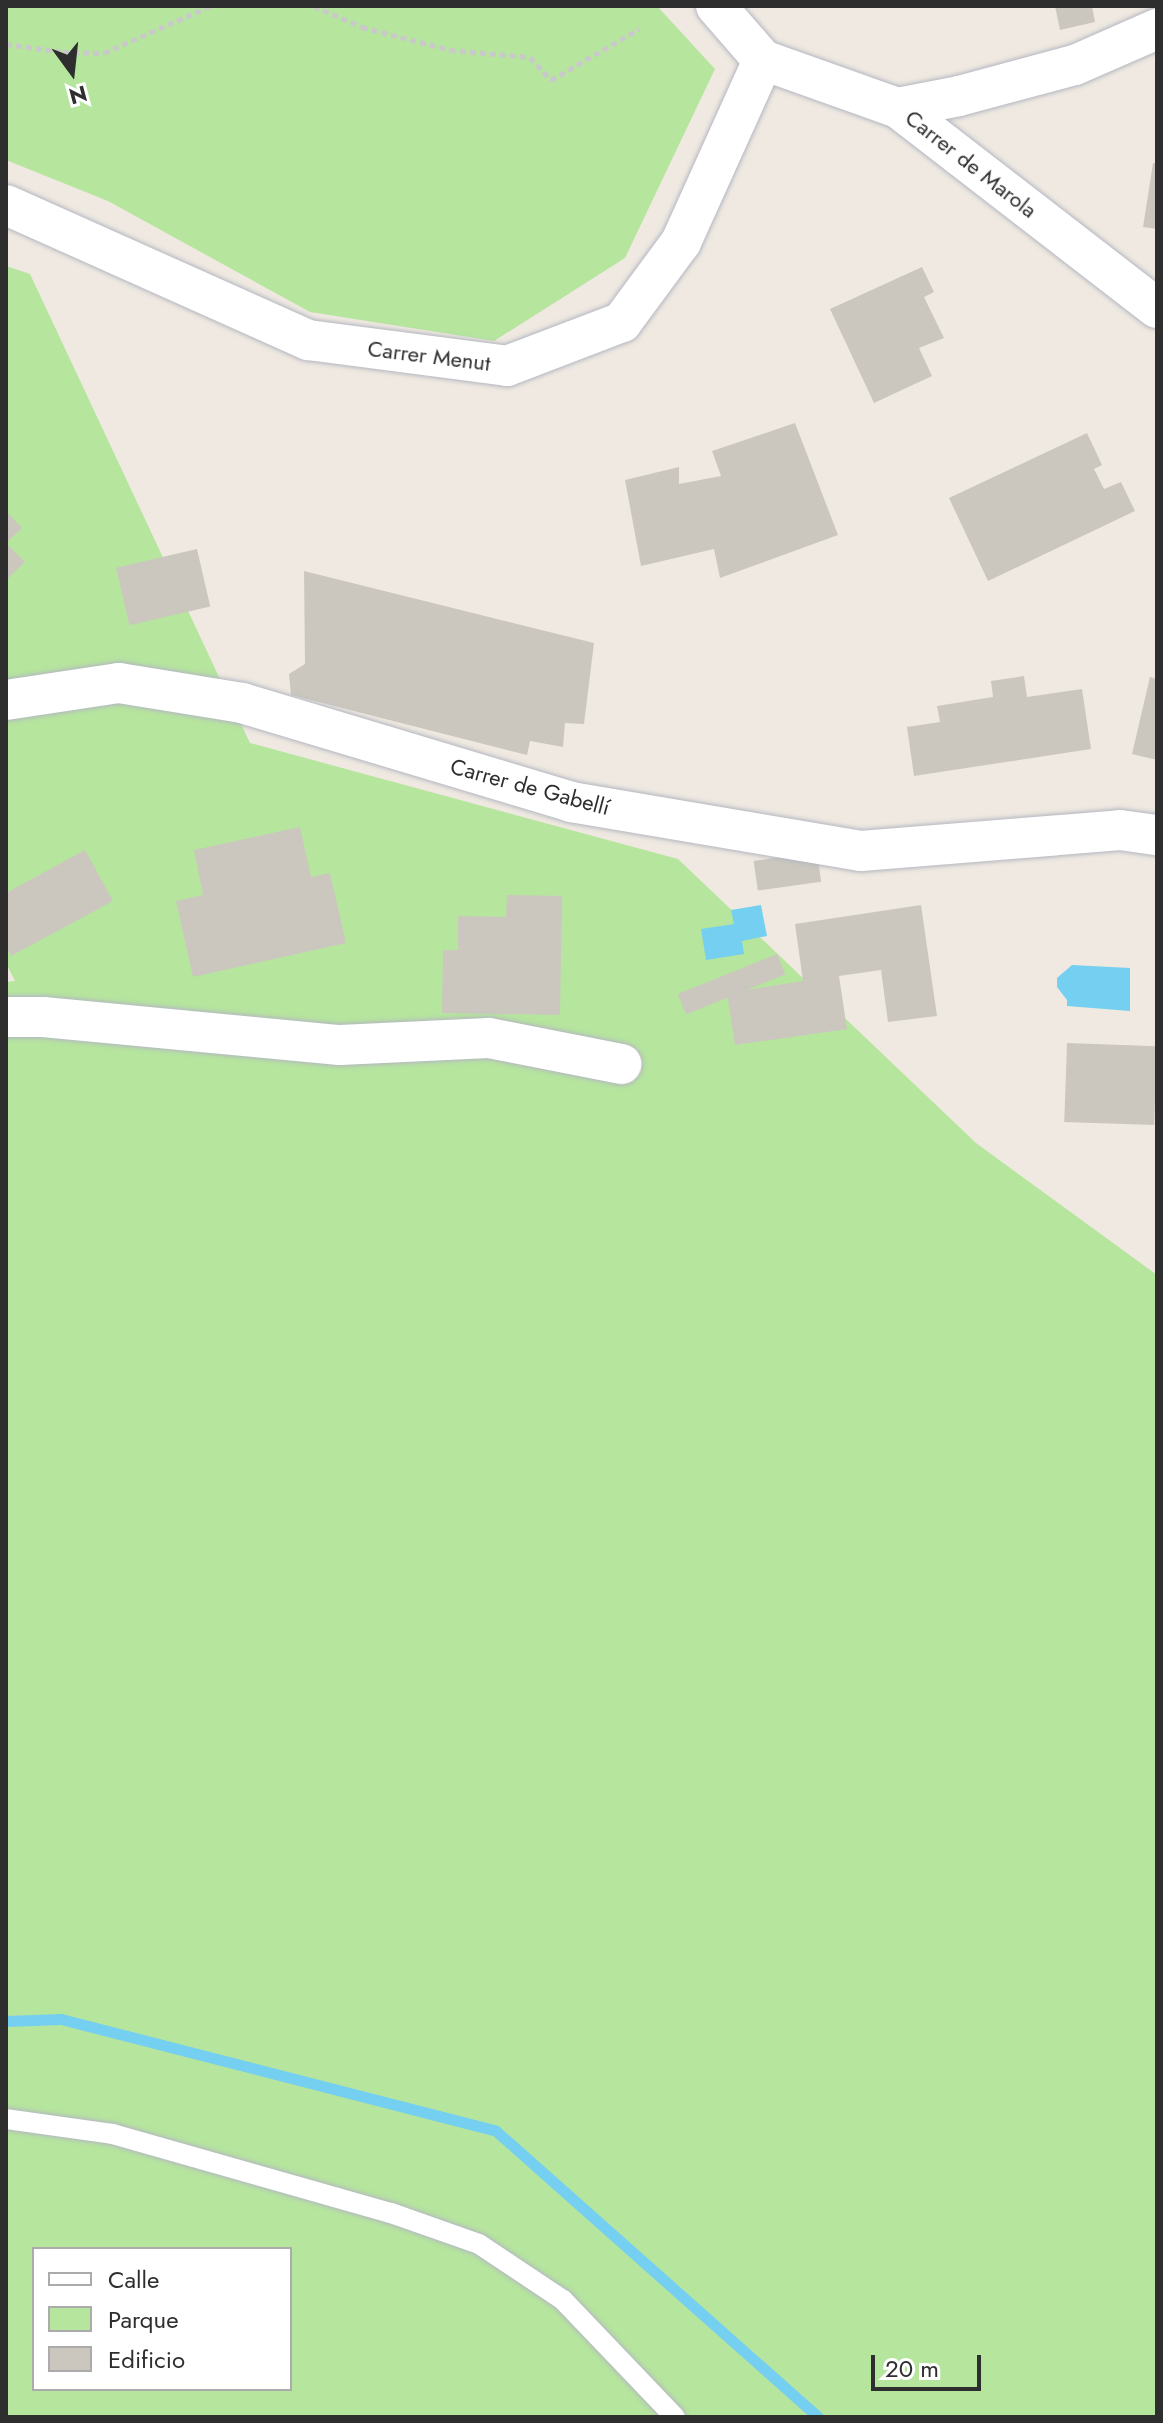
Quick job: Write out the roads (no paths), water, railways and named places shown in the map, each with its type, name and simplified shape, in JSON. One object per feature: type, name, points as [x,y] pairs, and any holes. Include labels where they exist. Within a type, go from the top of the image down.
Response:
[{"type":"street","points":[[716,6],[763,60]]},
{"type":"street","points":[[898,108],[959,96],[1075,65],[1157,29]]},
{"type":"street","name":"Carrer de Marola","points":[[763,60],[898,108],[1157,308]]},
{"type":"street","name":"Carrer Menut","points":[[6,205],[308,340],[507,366],[622,322],[681,242],[763,60]]},
{"type":"street","name":"Carrer de Gabellí","points":[[6,700],[119,683],[242,703],[571,802],[861,851],[1120,830],[1157,835]]},
{"type":"street","points":[[6,1017],[43,1017],[340,1045],[489,1038],[621,1064]]},
{"type":"lane","points":[[6,2119],[113,2134],[321,2192],[479,2244],[563,2300],[675,2417]]},
{"type":"water","points":[[761,905],[767,936],[742,941],[744,954],[706,960],[701,929],[734,924],[731,910]]},
{"type":"water","points":[[1072,965],[1130,968],[1130,1011],[1067,1006],[1067,1000],[1057,987],[1057,978]]},
{"type":"waterway","points":[[6,2021],[61,2019],[496,2131],[818,2417]]}]
